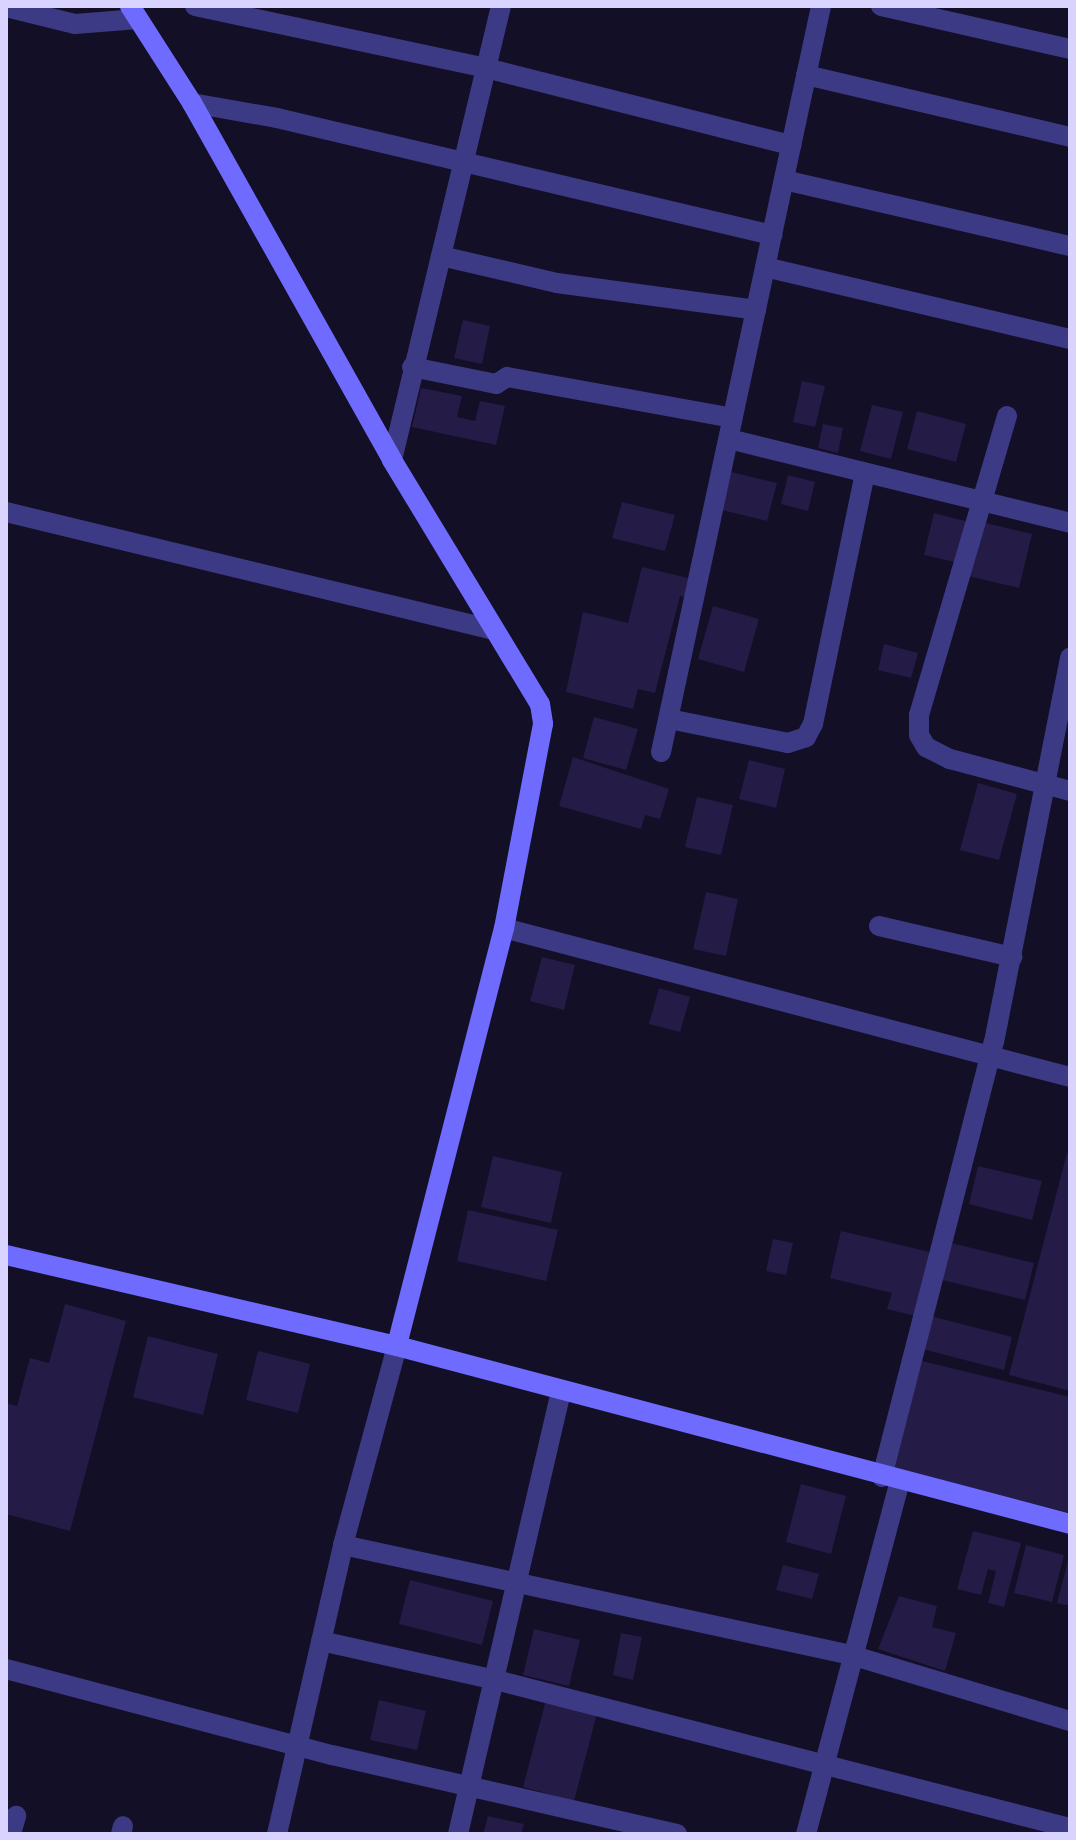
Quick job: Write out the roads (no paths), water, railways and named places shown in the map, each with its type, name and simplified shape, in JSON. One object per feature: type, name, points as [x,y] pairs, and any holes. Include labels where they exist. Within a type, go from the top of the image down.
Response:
[{"type":"street","points":[[195,6],[486,68],[791,145]]},
{"type":"street","points":[[392,460],[501,6]]},
{"type":"street","points":[[661,752],[821,6]]},
{"type":"street","points":[[881,6],[1070,49]]},
{"type":"street","points":[[6,7],[75,24],[134,12],[192,103],[392,460],[540,704],[543,724],[504,928],[343,1545],[277,1834]]},
{"type":"street","points":[[806,75],[1070,137]]},
{"type":"street","points":[[192,103],[463,161],[772,235]]},
{"type":"street","points":[[784,180],[1070,246]]},
{"type":"street","points":[[441,256],[557,283],[756,310]]},
{"type":"street","points":[[765,267],[1070,339]]},
{"type":"street","points":[[412,367],[496,384],[507,377],[732,418]]},
{"type":"street","points":[[1007,416],[979,500],[919,715],[919,735],[926,747],[950,759],[1070,791]]},
{"type":"street","points":[[729,439],[1070,523]]},
{"type":"street","points":[[669,719],[788,743],[806,737],[813,724],[865,474]]},
{"type":"street","points":[[6,512],[494,630]]},
{"type":"street","points":[[806,1834],[851,1655],[990,1059],[1047,785],[1070,657]]},
{"type":"street","points":[[879,926],[1012,957]]},
{"type":"street","points":[[504,928],[990,1059],[1070,1077]]},
{"type":"street","points":[[6,1255],[397,1346],[1070,1524]]},
{"type":"street","points":[[458,1834],[561,1390]]},
{"type":"street","points":[[343,1545],[851,1655],[1070,1721]]},
{"type":"street","points":[[321,1641],[496,1680],[824,1762],[1070,1828]]},
{"type":"street","points":[[6,1669],[297,1745],[677,1834]]}]
